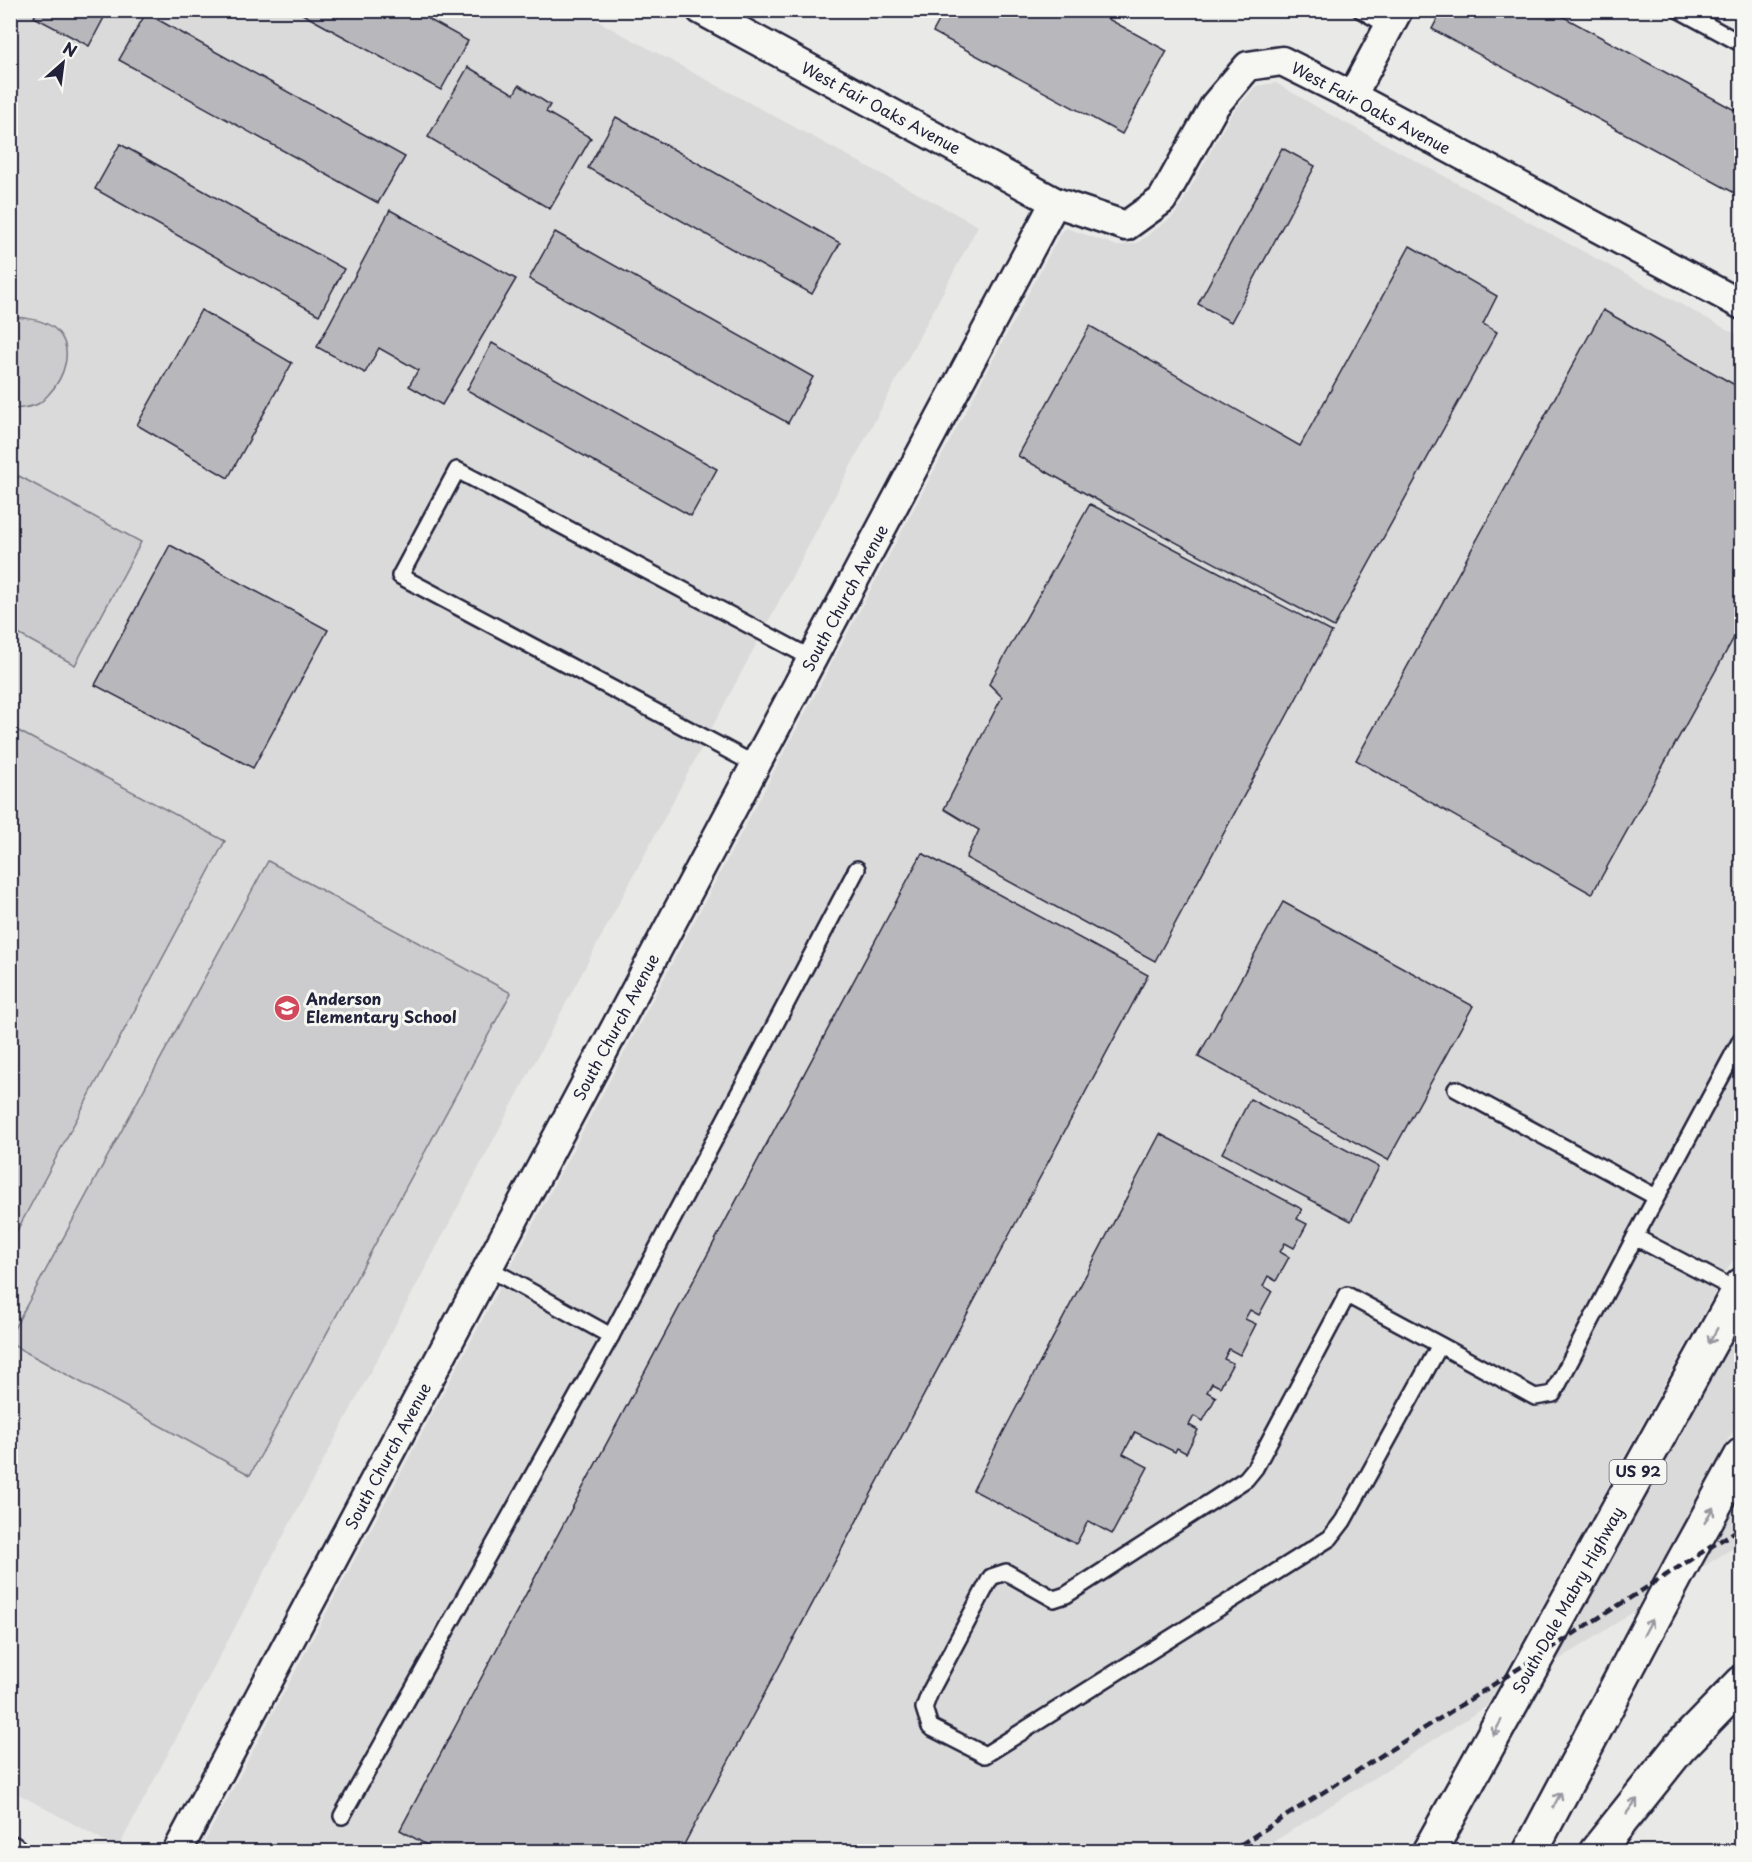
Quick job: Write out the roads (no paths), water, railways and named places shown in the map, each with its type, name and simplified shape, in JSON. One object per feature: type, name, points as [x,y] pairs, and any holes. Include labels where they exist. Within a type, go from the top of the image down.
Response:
[{"type":"main road","name":"South Dale Mabry Highway","points":[[1429,1851],[1740,1288]]},
{"type":"main road","points":[[1530,1851],[1742,1455]]},
{"type":"main road","points":[[1596,1851],[1679,1748],[1742,1683]]},
{"type":"street","name":"West Fair Oaks Avenue","points":[[701,10],[1055,202],[1126,226],[1162,200],[1215,105],[1248,66],[1281,61],[1352,96],[1742,305]]},
{"type":"street","points":[[1352,96],[1394,18]]},
{"type":"street","name":"South Church Avenue","points":[[177,1851],[1055,202]]},
{"type":"lane","points":[[1361,10],[1394,18]]},
{"type":"lane","points":[[1679,10],[1742,44]]},
{"type":"lane","points":[[756,765],[400,576],[457,470],[813,659]]},
{"type":"lane","points":[[342,1816],[611,1336],[856,869]]},
{"type":"lane","points":[[1440,1345],[1343,1521],[1330,1538],[985,1755],[930,1727],[924,1708],[930,1692],[991,1577],[1006,1572],[1054,1599],[1066,1595],[1246,1479],[1255,1468],[1347,1295],[1535,1396],[1553,1394],[1742,1038]]},
{"type":"lane","points":[[1456,1089],[1656,1197]]},
{"type":"lane","points":[[1635,1237],[1740,1288]]},
{"type":"lane","points":[[488,1268],[611,1336]]},
{"type":"railway","points":[[1229,1852],[1742,1527]]},
{"type":"place","name":"Anderson Elementary School","points":[[287,1008]]}]
